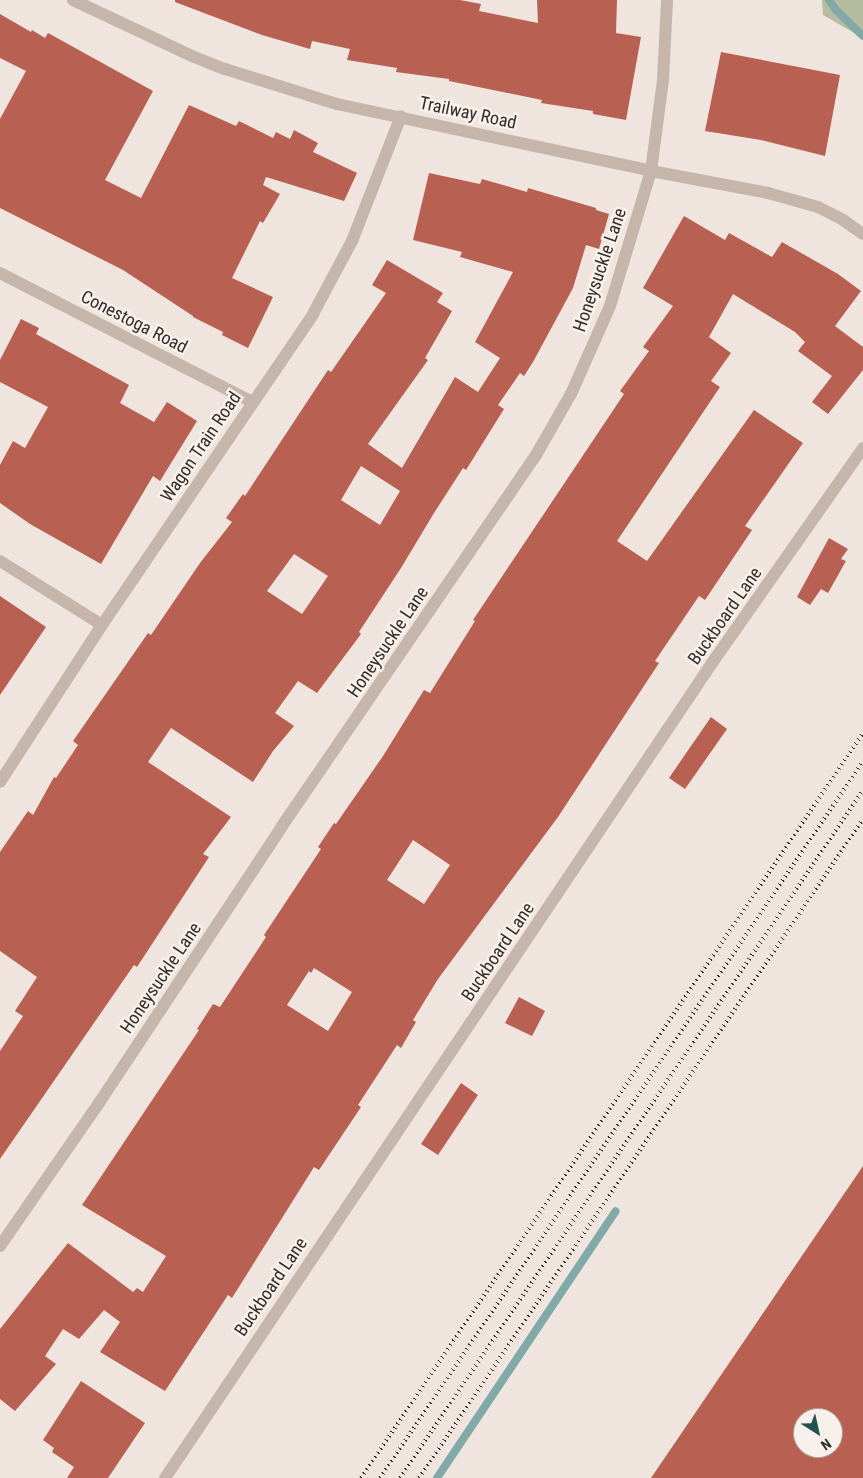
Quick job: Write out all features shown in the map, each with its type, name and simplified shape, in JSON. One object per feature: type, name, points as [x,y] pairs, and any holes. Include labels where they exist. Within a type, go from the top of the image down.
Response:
[{"type":"street","name":"Trailway Road","points":[[73,0],[139,33],[225,69],[337,104],[401,116],[651,171],[768,193],[818,207],[843,220],[863,234]]},
{"type":"street","name":"Honeysuckle Lane","points":[[0,1246],[104,1095],[282,826],[536,455],[570,394],[610,306],[651,171],[665,61],[667,0]]},
{"type":"street","name":"Wagon Train Road","points":[[0,782],[102,625],[313,314],[352,241],[401,116]]},
{"type":"street","name":"Conestoga Road","points":[[0,273],[252,402]]},
{"type":"street","name":"Buckboard Lane","points":[[165,1478],[706,671],[863,448]]},
{"type":"street","points":[[0,561],[102,625]]},
{"type":"green space","points":[[822,0],[863,0],[863,38],[823,15]]},
{"type":"building","points":[[175,0],[460,0],[481,4],[479,11],[538,23],[537,0],[617,0],[616,33],[641,37],[626,120],[593,114],[593,111],[541,103],[542,100],[449,81],[449,79],[396,72],[397,68],[347,60],[350,49],[312,41],[310,49],[262,35],[175,2]]},
{"type":"building","points":[[0,14],[45,38],[48,33],[153,91],[105,180],[141,198],[189,105],[236,126],[239,121],[273,138],[276,132],[290,139],[294,130],[318,143],[313,152],[357,173],[344,201],[266,177],[263,185],[280,194],[263,223],[260,221],[232,278],[273,297],[248,348],[222,335],[223,332],[193,317],[123,270],[0,208],[0,119],[26,71],[0,58]]},
{"type":"building","points":[[721,52],[840,75],[825,156],[761,140],[705,131]]},
{"type":"building","points":[[429,173],[480,184],[482,179],[527,192],[528,188],[596,208],[596,210],[609,214],[599,249],[586,245],[573,288],[533,362],[524,376],[520,373],[498,405],[504,409],[466,470],[463,468],[434,513],[359,632],[361,634],[317,693],[298,681],[275,713],[294,726],[273,751],[253,782],[171,728],[148,762],[231,817],[203,854],[209,857],[137,967],[134,965],[0,1159],[0,1051],[23,1016],[15,1011],[37,977],[0,951],[0,852],[28,811],[33,815],[54,777],[56,778],[78,745],[73,741],[148,633],[151,635],[200,563],[232,522],[226,518],[243,494],[245,496],[328,370],[331,372],[386,293],[372,285],[387,260],[443,293],[437,302],[452,311],[425,358],[428,360],[368,444],[402,468],[455,377],[478,392],[500,358],[475,342],[513,272],[460,257],[462,252],[413,240]],"holes":[[[361,466],[400,491],[380,525],[341,500]],[[294,554],[328,576],[302,614],[267,591]]]},
{"type":"building","points":[[684,216],[725,240],[729,233],[772,257],[782,242],[838,274],[861,291],[835,326],[863,347],[863,370],[828,414],[812,402],[832,376],[798,351],[805,342],[795,332],[733,294],[709,337],[731,353],[711,381],[720,387],[617,541],[647,561],[754,410],[803,443],[745,526],[752,530],[705,600],[699,596],[655,661],[659,663],[558,817],[438,979],[413,1020],[416,1022],[401,1048],[397,1045],[358,1105],[361,1107],[319,1170],[314,1167],[232,1298],[228,1295],[165,1391],[100,1352],[120,1322],[104,1310],[79,1339],[63,1329],[45,1356],[56,1364],[15,1411],[0,1399],[0,1329],[68,1243],[133,1292],[137,1288],[143,1292],[166,1256],[82,1205],[199,1030],[197,1029],[213,1004],[220,1007],[266,937],[264,935],[321,849],[318,847],[383,756],[424,690],[430,693],[475,621],[473,620],[624,394],[620,391],[649,351],[643,347],[673,306],[643,288]],"holes":[[[413,840],[450,865],[424,904],[387,880]],[[314,968],[352,992],[328,1031],[287,1005],[309,971],[311,973]]]},
{"type":"building","points":[[21,319],[39,328],[36,334],[129,385],[120,403],[154,422],[167,402],[197,421],[160,481],[153,476],[101,564],[30,524],[0,503],[0,465],[13,441],[25,448],[48,407],[0,382],[0,360]]},
{"type":"building","points":[[829,538],[848,549],[841,559],[846,561],[828,593],[821,589],[810,605],[797,597]]},
{"type":"building","points":[[0,596],[46,627],[0,695]]},
{"type":"building","points":[[711,717],[727,729],[685,789],[669,778]]},
{"type":"building","points":[[519,997],[545,1011],[532,1036],[505,1023]]},
{"type":"building","points":[[461,1083],[478,1095],[438,1155],[421,1144]]},
{"type":"building","points":[[863,1166],[863,1478],[651,1478]]},
{"type":"building","points":[[81,1381],[145,1423],[108,1478],[67,1478],[74,1467],[52,1452],[54,1448],[43,1440]]},
{"type":"waterway","points":[[829,0],[836,10],[863,36]]},
{"type":"waterway","points":[[437,1478],[616,1211]]},
{"type":"railway","points":[[361,1478],[863,733]]},
{"type":"railway","points":[[380,1478],[863,761]]},
{"type":"railway","points":[[400,1478],[863,790]]},
{"type":"railway","points":[[419,1478],[863,819]]}]
